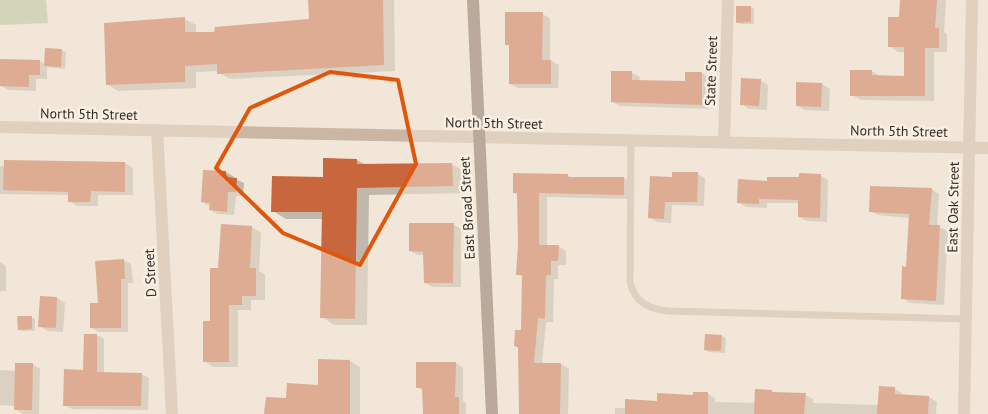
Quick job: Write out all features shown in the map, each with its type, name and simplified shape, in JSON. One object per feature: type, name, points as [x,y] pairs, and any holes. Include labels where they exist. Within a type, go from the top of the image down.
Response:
[{"type":"main road","name":"East Broad Street","points":[[472,0],[492,414]]},
{"type":"street","name":"State Street","points":[[724,142],[728,0]]},
{"type":"street","name":"East Oak Street","points":[[964,414],[972,0]]},
{"type":"street","name":"North 5th Street","points":[[0,127],[988,148]]},
{"type":"street","name":"D Street","points":[[157,130],[172,414]]},
{"type":"lane","points":[[631,140],[630,282],[632,291],[645,306],[668,311],[966,318]]},
{"type":"highlighted area","points":[[330,72],[398,80],[416,164],[360,265],[283,233],[216,168],[250,108]]},
{"type":"green space","points":[[0,0],[46,0],[48,23],[0,25]]},
{"type":"building","points":[[308,0],[383,0],[384,65],[217,74],[217,64],[185,66],[185,82],[106,85],[104,23],[185,17],[185,32],[214,32],[215,27],[309,19]]},
{"type":"building","points":[[900,0],[937,0],[935,28],[939,28],[939,48],[925,48],[925,96],[850,96],[850,70],[872,70],[872,75],[904,76],[904,47],[888,47],[888,17],[899,17]]},
{"type":"building","points":[[736,6],[751,6],[751,22],[736,23]]},
{"type":"building","points":[[505,12],[543,12],[542,60],[551,60],[551,84],[509,84],[509,45],[505,45]]},
{"type":"building","points":[[45,48],[62,49],[61,67],[44,66]]},
{"type":"building","points":[[0,59],[40,60],[40,75],[29,75],[29,87],[0,86]]},
{"type":"building","points":[[611,71],[632,71],[632,80],[685,81],[685,72],[702,72],[702,105],[611,102]]},
{"type":"building","points":[[741,78],[761,79],[759,106],[740,105]]},
{"type":"building","points":[[796,82],[822,83],[821,107],[796,106]]},
{"type":"building","points":[[323,158],[357,159],[357,164],[452,163],[453,186],[357,188],[355,319],[320,318],[322,212],[271,212],[272,176],[323,177]]},
{"type":"building","points":[[4,160],[125,162],[125,192],[91,191],[90,202],[68,202],[68,192],[3,190]]},
{"type":"building","points":[[203,170],[226,171],[226,177],[237,178],[236,192],[228,192],[227,212],[209,210],[210,203],[201,202]]},
{"type":"building","points":[[672,172],[698,172],[697,202],[665,202],[664,219],[648,218],[650,176],[672,177]]},
{"type":"building","points":[[513,173],[568,174],[568,177],[624,177],[624,195],[539,193],[539,245],[559,245],[558,261],[551,261],[551,275],[546,275],[545,319],[538,318],[534,363],[561,363],[560,414],[519,414],[518,347],[514,346],[515,330],[521,330],[522,275],[516,275],[518,244],[517,193],[513,193]]},
{"type":"building","points":[[799,173],[821,174],[820,218],[798,217],[798,200],[759,199],[759,204],[737,203],[738,179],[767,181],[767,177],[799,177]]},
{"type":"building","points":[[870,186],[932,188],[929,225],[940,225],[936,301],[901,299],[902,266],[906,267],[909,214],[869,212]]},
{"type":"building","points":[[409,223],[454,223],[453,283],[424,283],[423,252],[409,251]]},
{"type":"building","points":[[221,224],[252,226],[250,268],[256,268],[256,296],[242,296],[242,305],[229,305],[229,362],[203,362],[203,321],[210,321],[210,268],[218,268]]},
{"type":"building","points":[[124,259],[125,279],[121,279],[121,328],[90,328],[90,303],[98,303],[95,261]]},
{"type":"building","points":[[40,296],[57,297],[56,328],[38,327]]},
{"type":"building","points":[[17,316],[32,316],[32,329],[18,330]]},
{"type":"building","points":[[84,334],[97,334],[97,372],[142,373],[141,406],[63,406],[64,369],[83,370]]},
{"type":"building","points":[[705,334],[722,335],[721,351],[704,350]]},
{"type":"building","points":[[318,359],[350,360],[350,414],[264,414],[266,397],[286,398],[287,383],[318,385]]},
{"type":"building","points":[[416,362],[456,362],[455,397],[459,397],[459,414],[423,414],[422,388],[416,388]]},
{"type":"building","points":[[15,363],[33,363],[32,410],[14,410]]},
{"type":"building","points":[[879,386],[895,387],[895,394],[929,396],[928,414],[877,414]]},
{"type":"building","points":[[755,389],[772,390],[772,392],[806,393],[804,414],[754,414]]},
{"type":"building","points":[[693,392],[708,392],[708,414],[625,414],[625,399],[657,401],[657,393],[693,395]]}]
